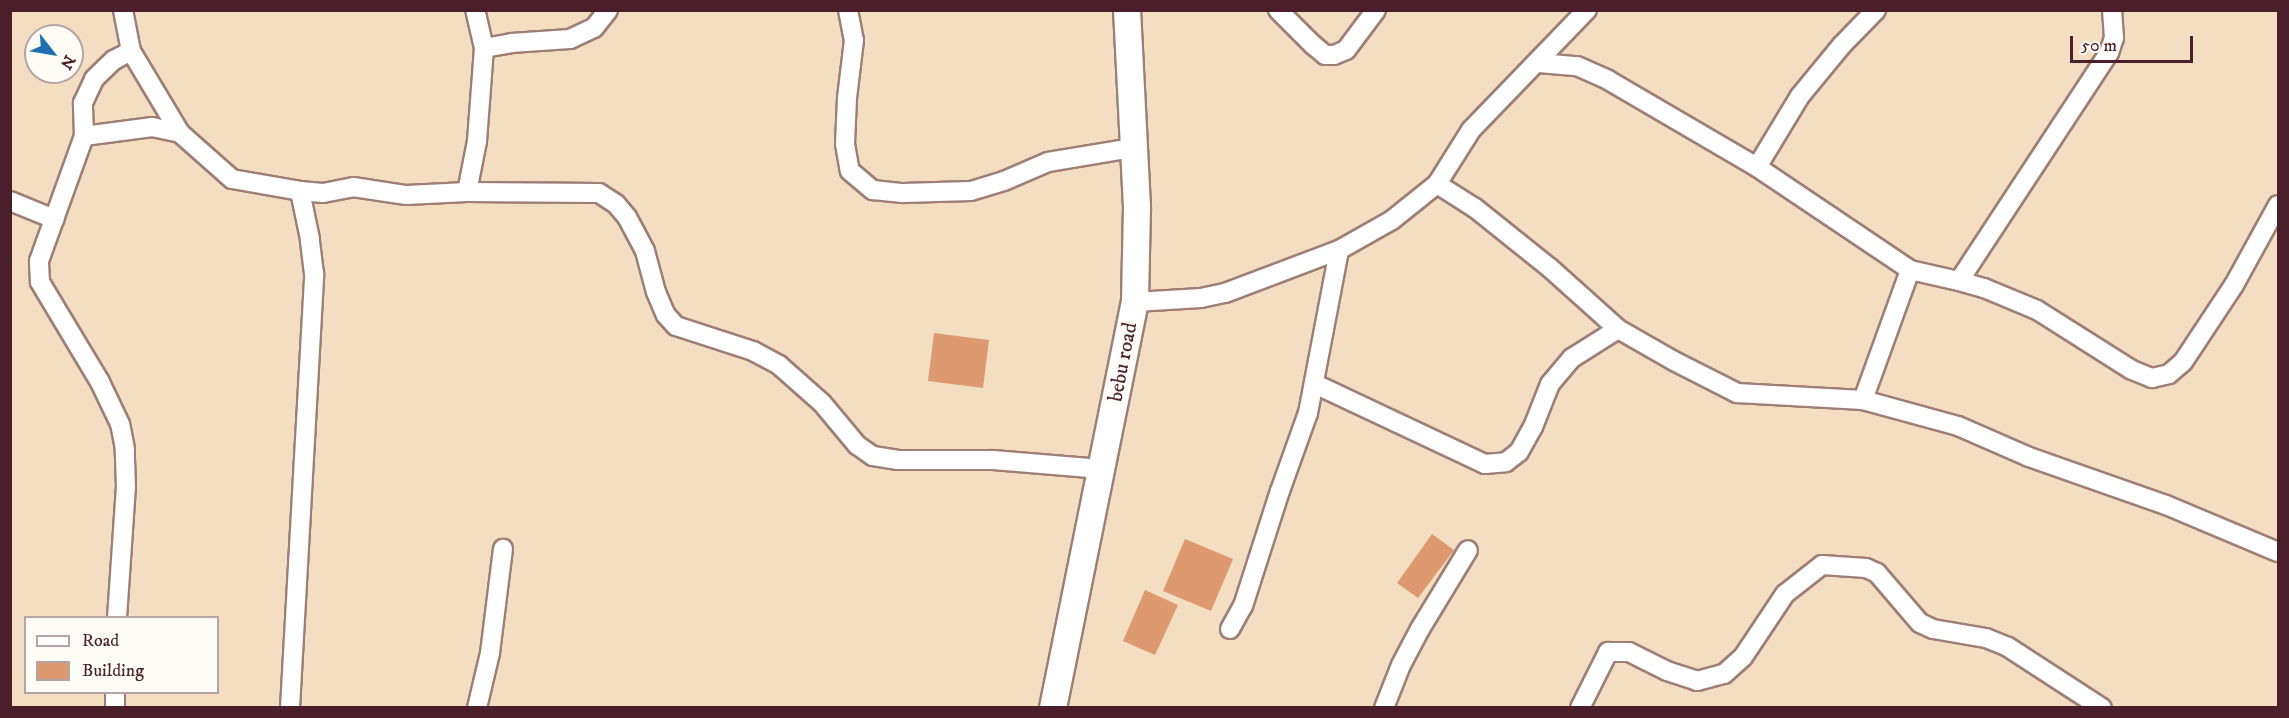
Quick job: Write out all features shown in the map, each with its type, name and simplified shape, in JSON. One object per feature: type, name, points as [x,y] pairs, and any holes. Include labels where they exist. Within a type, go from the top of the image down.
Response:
[{"type":"street","points":[[123,10],[131,51],[180,133],[232,179],[300,191],[323,192],[353,187],[406,195],[467,192],[599,193],[616,204],[627,217],[645,251],[656,292],[666,315],[676,326],[753,351],[779,365],[822,403],[857,445],[873,456],[897,460],[993,460],[1102,469]]},
{"type":"street","points":[[467,192],[477,141],[484,48],[475,10]]},
{"type":"street","points":[[484,48],[511,43],[570,39],[594,28],[608,10]]},
{"type":"street","points":[[848,10],[854,40],[847,98],[845,144],[850,171],[873,190],[903,193],[971,191],[1004,181],[1048,162],[1133,148]]},
{"type":"street","name":"bebu road","points":[[1053,708],[1135,303],[1137,207],[1127,10]]},
{"type":"street","points":[[1278,10],[1325,55],[1334,55],[1346,50],[1376,10]]},
{"type":"street","points":[[1135,303],[1201,298],[1225,293],[1339,249],[1392,220],[1437,184],[1471,130],[1539,63],[1587,10]]},
{"type":"street","points":[[1757,167],[1800,96],[1842,45],[1876,10]]},
{"type":"street","points":[[1959,281],[2109,53],[2114,38],[2112,10]]},
{"type":"street","points":[[117,616],[126,487],[125,449],[120,424],[100,382],[40,282],[39,261],[84,136],[83,103],[94,79],[114,60],[131,51]]},
{"type":"street","points":[[1539,63],[1577,66],[1608,80],[1757,167],[1910,270],[1984,288],[2037,310],[2132,370],[2152,378],[2169,374],[2183,362],[2234,285],[2278,205]]},
{"type":"street","points":[[84,136],[152,127],[180,133]]},
{"type":"street","points":[[1437,184],[1474,208],[1542,261],[1618,329],[1674,362],[1737,393],[1863,400],[1958,426],[2029,457],[2166,505],[2278,552]]},
{"type":"street","points":[[290,708],[314,274],[310,239],[300,191]]},
{"type":"street","points":[[10,201],[54,219]]},
{"type":"street","points":[[1230,629],[1243,606],[1280,490],[1308,413],[1339,249]]},
{"type":"street","points":[[1863,400],[1910,270]]},
{"type":"street","points":[[1315,384],[1485,464],[1506,462],[1519,452],[1533,427],[1550,384],[1572,358],[1618,329]]},
{"type":"street","points":[[477,708],[490,653],[503,549]]},
{"type":"street","points":[[1384,708],[1401,665],[1420,629],[1468,550]]},
{"type":"street","points":[[1580,708],[1608,652],[1629,652],[1667,671],[1697,681],[1725,674],[1754,644],[1785,594],[1822,565],[1866,568],[1877,573],[1920,623],[1933,629],[1986,638],[2008,646],[2102,708]]},
{"type":"building","points":[[934,333],[989,340],[983,388],[928,381]]},
{"type":"building","points":[[1432,534],[1454,550],[1418,598],[1397,583]]},
{"type":"building","points":[[1185,539],[1233,559],[1211,611],[1163,591]]},
{"type":"building","points":[[1145,590],[1178,605],[1155,655],[1123,641]]}]
